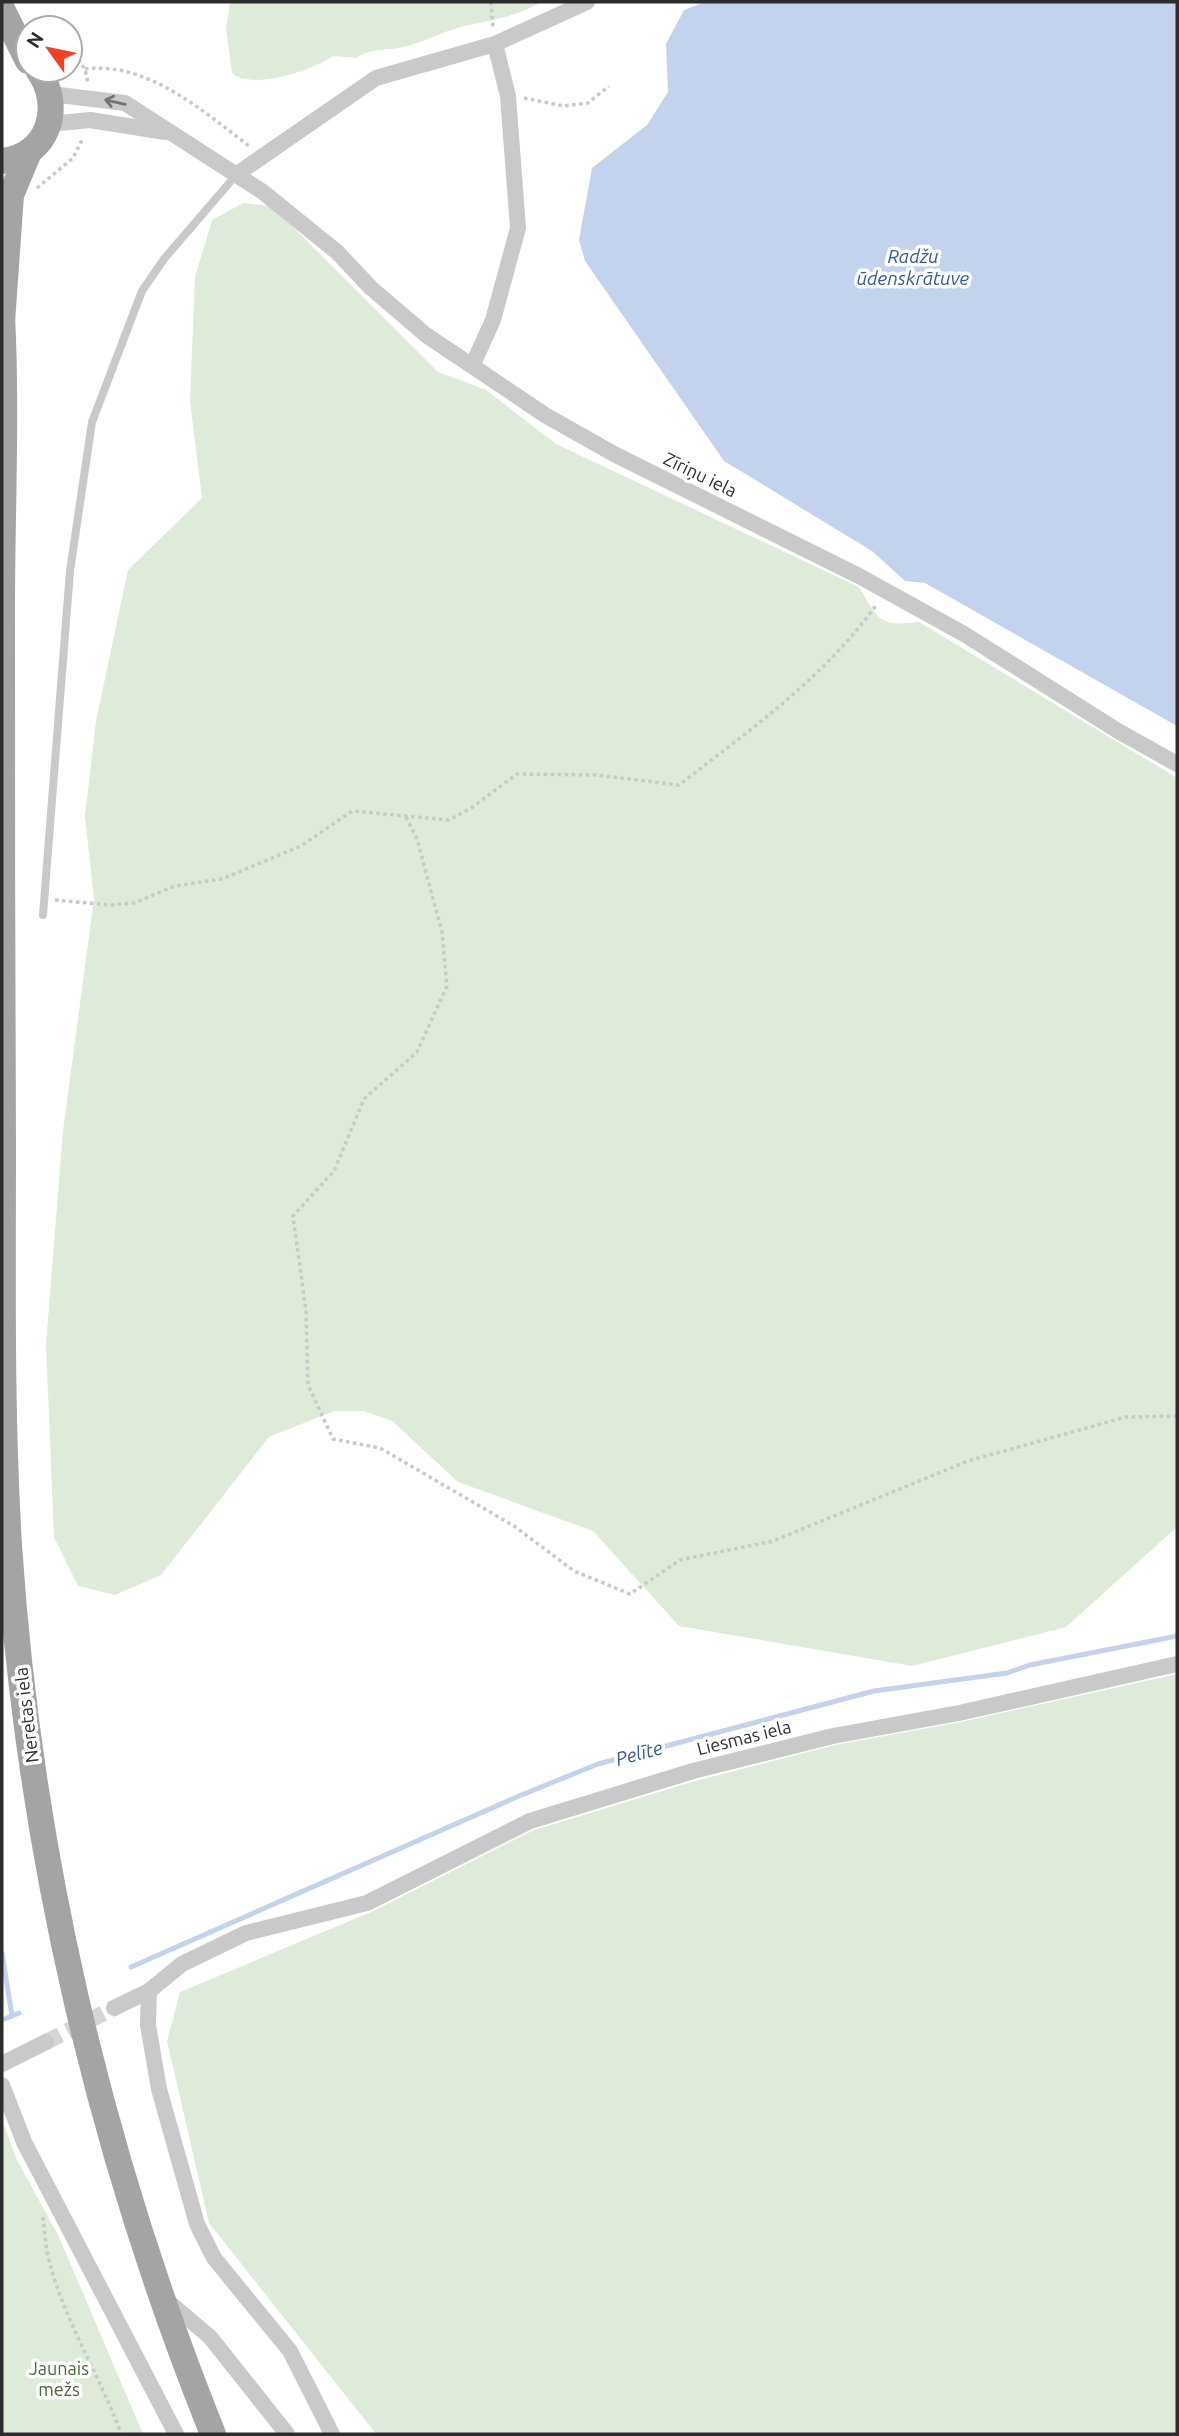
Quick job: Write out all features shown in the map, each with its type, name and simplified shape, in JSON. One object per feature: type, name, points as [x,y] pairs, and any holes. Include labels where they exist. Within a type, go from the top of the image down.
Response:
[{"type":"main road","points":[[2,9],[14,33]]},
{"type":"main road","points":[[46,84],[51,94],[50,124]]},
{"type":"main road","name":"Neretas iela","points":[[2,322],[11,195],[29,152],[42,140],[50,124]]},
{"type":"main road","points":[[2,161],[29,152]]},
{"type":"main road","name":"Neretas iela","points":[[2,316],[2,1368],[7,1598],[55,1898],[118,2165],[160,2295],[213,2434]]},
{"type":"street","points":[[237,174],[376,78],[495,44],[587,2]]},
{"type":"street","points":[[473,364],[493,320],[518,228],[508,96],[495,44]]},
{"type":"street","points":[[51,94],[125,103],[171,133]]},
{"type":"street","points":[[50,124],[90,120],[171,133]]},
{"type":"street","name":"Zīriņu iela","points":[[171,133],[237,174],[290,212],[426,335],[473,364],[545,415],[614,454],[886,591],[1177,764]]},
{"type":"street","name":"Liesmas iela","points":[[114,2008],[149,1991],[183,1964],[246,1933],[367,1903],[530,1821],[693,1771],[833,1736],[960,1713],[1177,1664]]},
{"type":"street","points":[[149,1991],[148,2025],[159,2089],[197,2224],[214,2258],[290,2351],[332,2434]]},
{"type":"street","points":[[2,2064],[46,2042]]},
{"type":"street","points":[[2,2085],[24,2142],[176,2434]]},
{"type":"street","points":[[160,2295],[210,2337],[287,2434]]},
{"type":"lane","points":[[43,915],[70,571],[92,422],[142,291],[164,259],[237,174]]},
{"type":"path","points":[[491,2],[495,44]]},
{"type":"path","points":[[85,69],[116,69],[158,84],[213,118],[263,156]]},
{"type":"path","points":[[503,77],[526,101],[564,106],[588,103],[609,86]]},
{"type":"path","points":[[58,901],[110,905],[134,902],[175,886],[222,879],[300,846],[352,811],[449,820],[471,808],[517,774],[596,775],[679,785],[719,752],[756,729],[790,698],[860,628],[886,591]]},
{"type":"path","points":[[405,817],[421,851],[443,932],[447,986],[417,1052],[364,1099],[334,1171],[293,1216],[306,1311],[307,1385],[334,1439],[380,1448],[513,1526],[574,1571],[630,1594],[680,1560],[773,1541],[968,1461],[1126,1417],[1177,1416]]},
{"type":"path","points":[[52,2195],[43,2212],[48,2259],[69,2316],[110,2403],[121,2434]]},
{"type":"green space","points":[[230,2],[541,2],[520,12],[454,29],[410,45],[373,51],[357,58],[333,56],[298,72],[254,80],[232,73],[226,29]]},
{"type":"green space","points":[[243,203],[272,206],[438,372],[486,390],[556,444],[859,587],[881,619],[896,623],[919,622],[1177,778],[1177,1527],[1066,1627],[912,1666],[679,1626],[593,1531],[458,1482],[392,1421],[364,1411],[334,1411],[269,1437],[161,1575],[115,1595],[78,1586],[54,1537],[46,1344],[63,1131],[94,899],[85,816],[96,721],[128,570],[202,498],[190,401],[195,277],[212,220]]},
{"type":"green space","points":[[1177,1674],[1177,2434],[376,2434],[209,2223],[167,2041],[180,1992],[371,1912],[534,1830],[695,1781],[835,1745],[961,1722]]},
{"type":"green space","name":"Jaunais mežs","points":[[2,2120],[17,2160],[59,2237],[143,2434],[2,2434]]},
{"type":"water","name":"Radžu ūdenskrātuve","points":[[705,2],[1177,2],[1177,726],[925,583],[905,581],[872,551],[724,461],[585,261],[579,240],[592,168],[647,125],[668,92],[666,44],[684,10]]},
{"type":"waterway","name":"Pelīte","points":[[131,1967],[519,1796],[598,1764],[874,1691],[1007,1673],[1030,1665],[1177,1636]]},
{"type":"waterway","points":[[2,1953],[12,2016]]},
{"type":"waterway","name":"Pelīte","points":[[2,2020],[19,2013]]},
{"type":"tunnel","points":[[46,2042],[114,2008]]}]
